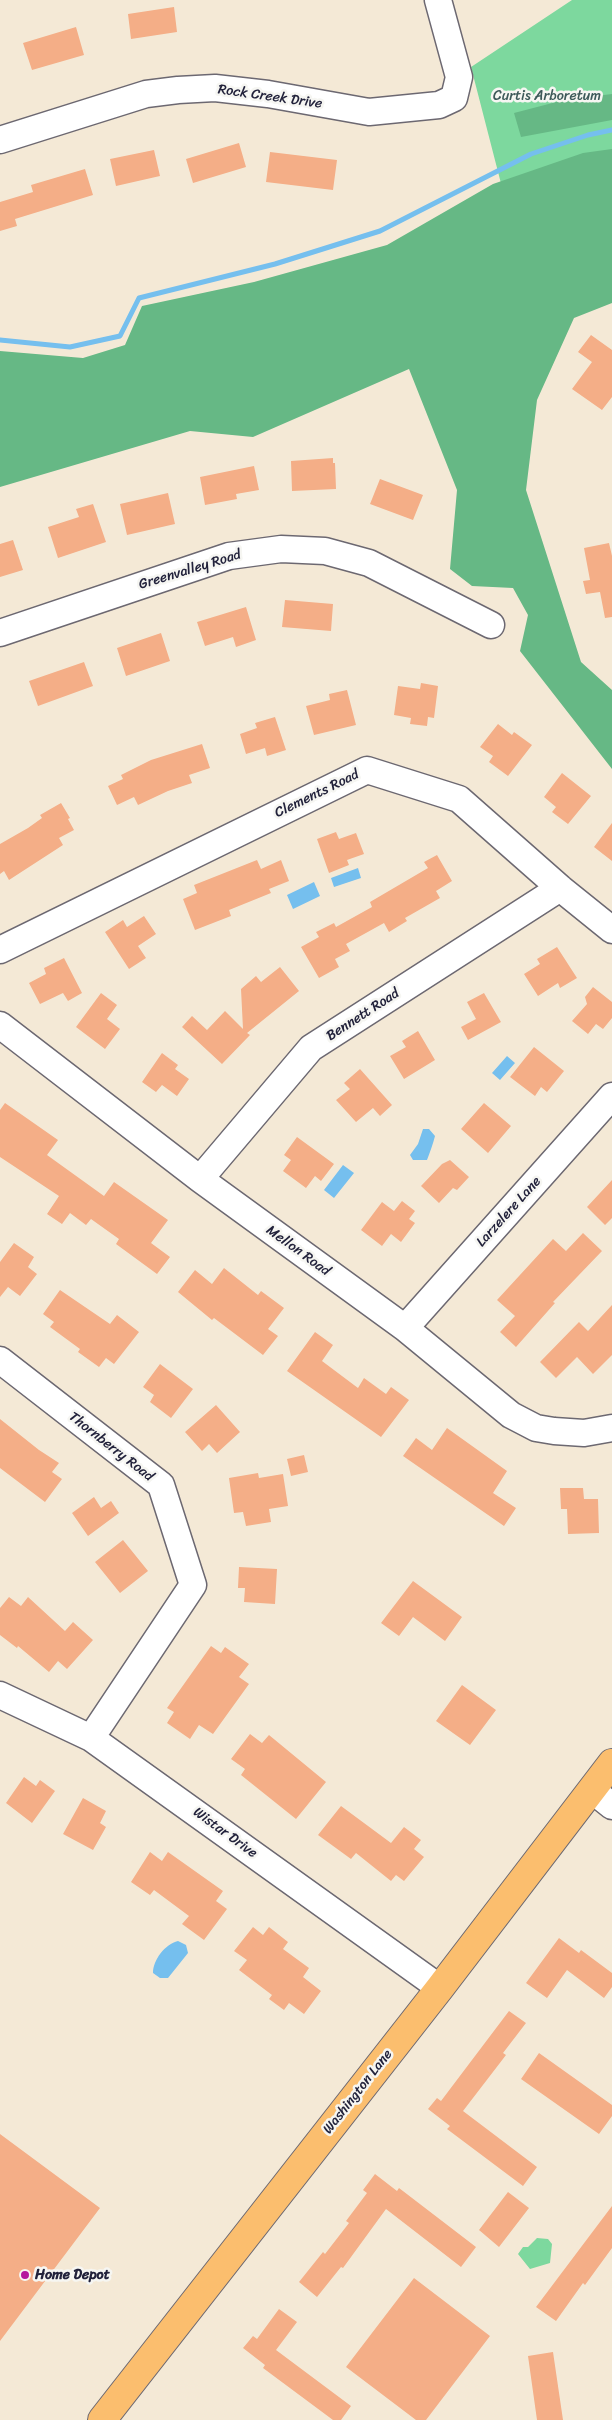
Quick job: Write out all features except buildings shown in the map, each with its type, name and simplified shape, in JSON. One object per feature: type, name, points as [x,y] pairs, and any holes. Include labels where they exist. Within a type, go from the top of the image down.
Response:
[{"type":"main road","name":"Washington Lane","points":[[102,2420],[440,1988],[602,1798],[612,1763]]},
{"type":"street","name":"Rock Creek Drive","points":[[0,140],[112,103],[146,94],[178,90],[215,88],[268,94],[369,112],[439,105],[454,98],[459,77],[438,0]]},
{"type":"street","name":"Greenvalley Road","points":[[0,633],[229,556],[281,549],[325,550],[369,563],[491,625]]},
{"type":"street","name":"Clements Road","points":[[0,950],[367,770],[459,799],[560,888],[612,930]]},
{"type":"street","name":"Bennett Road","points":[[200,1179],[311,1048],[560,888]]},
{"type":"street","name":"Mellon Road","points":[[0,1025],[200,1179],[405,1328],[511,1415],[536,1428],[569,1433],[584,1433],[612,1428]]},
{"type":"street","name":"Larzelere Lane","points":[[405,1328],[612,1096]]},
{"type":"street","name":"Thornberry Road","points":[[0,1360],[161,1485],[193,1585],[92,1738]]},
{"type":"street","name":"Wistar Drive","points":[[0,1695],[92,1738],[440,1988]]},
{"type":"green space","name":"Curtis Arboretum","points":[[572,0],[612,0],[612,194],[505,199],[471,67]]},
{"type":"green space","points":[[612,94],[612,120],[521,137],[514,113],[564,100]]},
{"type":"green space","points":[[612,149],[612,303],[574,318],[537,400],[526,490],[581,662],[612,690],[612,769],[520,651],[528,615],[513,588],[472,586],[450,569],[457,490],[409,369],[253,437],[190,431],[0,487],[0,351],[83,358],[125,345],[142,306],[254,282],[387,245],[493,184],[583,153]]},
{"type":"green space","points":[[537,2238],[548,2239],[552,2244],[550,2263],[530,2269],[518,2254],[523,2247],[528,2247]]},
{"type":"water","points":[[358,868],[361,878],[334,887],[331,878]]},
{"type":"water","points":[[314,882],[320,896],[293,909],[287,895]]},
{"type":"water","points":[[507,1056],[515,1063],[500,1080],[492,1073]]},
{"type":"water","points":[[423,1129],[429,1129],[435,1136],[427,1160],[413,1160],[410,1155],[418,1144]]},
{"type":"water","points":[[343,1165],[354,1173],[334,1198],[324,1190]]},
{"type":"water","points":[[178,1941],[186,1945],[188,1953],[168,1978],[160,1978],[153,1973],[157,1958],[164,1949]]},
{"type":"waterway","points":[[0,340],[70,347],[120,336],[139,298],[275,264],[380,231],[531,154],[588,135],[612,130]]},
{"type":"place","name":"Home Depot","points":[[25,2275]]}]
